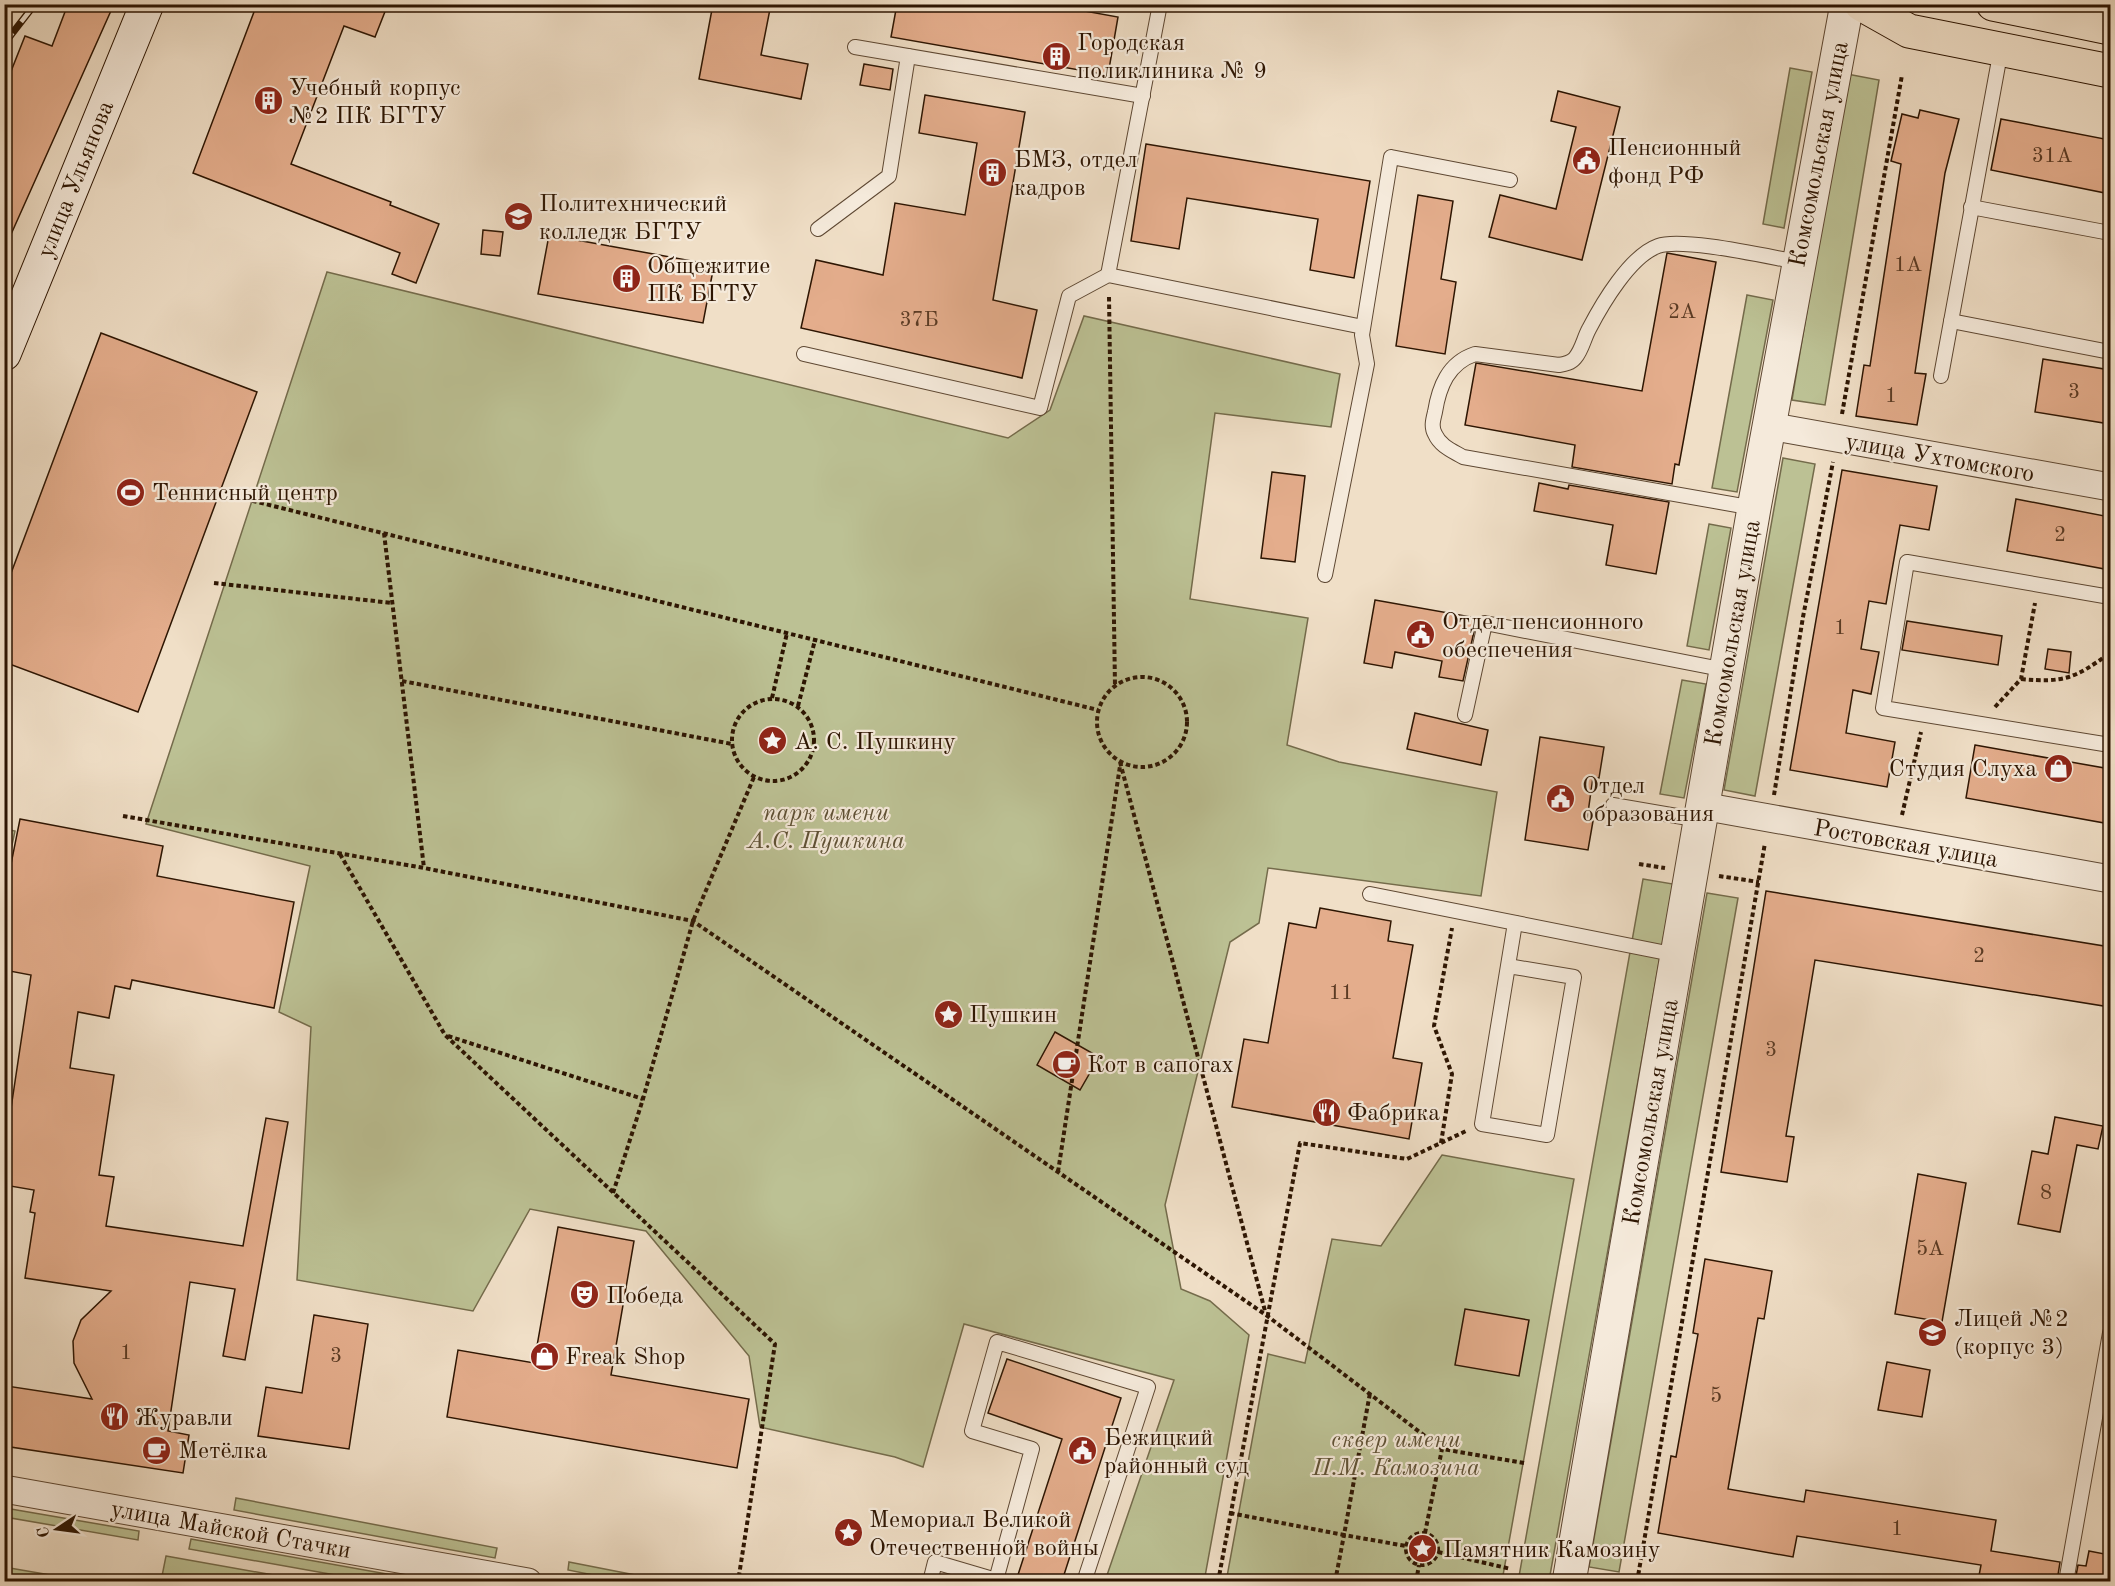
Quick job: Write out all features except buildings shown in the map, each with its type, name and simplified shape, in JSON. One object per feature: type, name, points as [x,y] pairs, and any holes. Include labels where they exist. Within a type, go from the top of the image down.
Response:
[{"type":"main road","points":[[1861,4],[1909,31],[2110,71]]},
{"type":"main road","points":[[1993,4],[2110,28]]},
{"type":"street","name":"улица Ульянова","points":[[4,354],[147,4]]},
{"type":"street","name":"Комсомольская улица","points":[[1569,1581],[1754,508],[1847,4]]},
{"type":"street","name":"улица Ухтомского","points":[[1769,426],[2110,487]]},
{"type":"street","name":"Ростовская улица","points":[[1701,813],[2110,879]]},
{"type":"street","name":"улица Майской Стачки","points":[[4,1489],[528,1581]]},
{"type":"lane","points":[[1108,275],[1160,4]]},
{"type":"lane","points":[[855,47],[1143,96]]},
{"type":"lane","points":[[1941,376],[2001,49]]},
{"type":"lane","points":[[818,229],[889,176],[908,56]]},
{"type":"lane","points":[[1325,575],[1367,364],[1363,327],[1391,157],[1510,180]]},
{"type":"lane","points":[[1971,207],[2110,233]]},
{"type":"lane","points":[[1754,508],[1463,457],[1440,443],[1435,434],[1432,426],[1438,392],[1443,380],[1454,368],[1466,357],[1474,354],[1559,365],[1569,363],[1576,358],[1587,332],[1611,291],[1640,259],[1657,246],[1681,242],[1798,262]]},
{"type":"lane","points":[[804,354],[1040,408],[1069,296],[1108,275],[1363,327]]},
{"type":"lane","points":[[1951,321],[2110,352]]},
{"type":"lane","points":[[2110,597],[1907,562],[1883,708],[2110,745]]},
{"type":"lane","points":[[1465,715],[1485,623],[1726,669]]},
{"type":"lane","points":[[1613,805],[1701,813]]},
{"type":"lane","points":[[1370,894],[1677,955]]},
{"type":"lane","points":[[1508,966],[1574,977],[1547,1135],[1482,1124],[1515,923]]},
{"type":"lane","points":[[2066,1581],[2110,1334]]},
{"type":"lane","points":[[930,1581],[935,1562],[996,1580],[1032,1449],[972,1431],[997,1342],[1148,1387],[1084,1581]]},
{"type":"lane","points":[[2096,1414],[2110,1416]]},
{"type":"path","points":[[1108,275],[1114,686]]},
{"type":"path","points":[[245,499],[1098,710]]},
{"type":"path","points":[[384,534],[424,868]]},
{"type":"path","points":[[214,583],[392,603]]},
{"type":"path","points":[[772,698],[787,633]]},
{"type":"path","points":[[798,706],[815,640]]},
{"type":"path","points":[[2021,679],[2049,682],[2074,677],[2110,653]]},
{"type":"path","points":[[1142,677],[1156,679],[1169,686],[1182,704],[1187,725],[1184,739],[1176,752],[1164,762],[1142,767],[1120,762],[1108,753],[1100,740],[1097,725],[1098,710],[1104,697],[1114,686],[1127,679],[1142,677]]},
{"type":"path","points":[[402,681],[732,744]]},
{"type":"path","points":[[772,698],[786,700],[798,706],[807,716],[815,741],[812,755],[805,767],[794,776],[782,781],[768,781],[754,777],[743,769],[735,758],[732,744],[733,730],[742,712],[759,700],[772,698]]},
{"type":"path","points":[[1058,1172],[1120,762]]},
{"type":"path","points":[[1120,762],[1266,1315]]},
{"type":"path","points":[[613,1193],[643,1099],[693,921],[754,777]]},
{"type":"path","points":[[123,816],[424,868],[693,921],[1266,1315],[1442,1449],[1524,1462]]},
{"type":"path","points":[[340,854],[445,1035],[775,1344],[738,1581]]},
{"type":"path","points":[[1441,1143],[1452,1074],[1434,1026],[1455,911]]},
{"type":"path","points":[[445,1035],[643,1099]]},
{"type":"path","points":[[1218,1581],[1300,1143],[1407,1159],[1482,1124]]},
{"type":"path","points":[[1335,1581],[1370,1393]]},
{"type":"path","points":[[1425,1533],[1442,1449]]},
{"type":"path","points":[[1230,1513],[1406,1546]]},
{"type":"path","points":[[1425,1533],[1435,1539],[1438,1552],[1431,1563],[1419,1565],[1408,1559],[1406,1546],[1412,1535],[1425,1533]]},
{"type":"path","points":[[1438,1552],[1511,1569]]},
{"type":"path","points":[[1416,1581],[1419,1565]]},
{"type":"green space","points":[[1790,68],[1812,72],[1784,228],[1763,224]]},
{"type":"green space","points":[[1847,74],[1879,80],[1825,405],[1792,400]]},
{"type":"green space","name":"парк имени А.С. Пушкина","points":[[327,272],[1008,438],[1050,410],[1084,316],[1340,374],[1331,427],[1215,413],[1190,599],[1308,618],[1287,745],[1339,762],[1497,792],[1481,896],[1268,868],[1259,923],[1230,942],[1165,1205],[1181,1289],[1210,1301],[1249,1335],[1204,1582],[1105,1581],[1174,1380],[964,1324],[923,1467],[895,1457],[760,1427],[749,1356],[646,1231],[530,1209],[473,1311],[297,1280],[311,1027],[279,1012],[310,866],[146,824]]},
{"type":"green space","points":[[1747,295],[1773,300],[1737,492],[1712,488]]},
{"type":"green space","points":[[1783,458],[1815,464],[1755,796],[1724,790]]},
{"type":"green space","points":[[1709,524],[1731,528],[1709,650],[1687,646]]},
{"type":"green space","points":[[1682,680],[1706,684],[1684,798],[1660,794]]},
{"type":"green space","points":[[4,829],[15,831],[5,877]]},
{"type":"green space","points":[[1643,879],[1673,884],[1549,1581],[1518,1582]]},
{"type":"green space","points":[[1707,893],[1738,898],[1619,1572],[1589,1567]]},
{"type":"green space","name":"сквер имени П.М. Камозина","points":[[1442,1155],[1574,1179],[1502,1581],[1226,1582],[1268,1354],[1305,1363],[1332,1239],[1381,1246]]},
{"type":"green space","points":[[236,1498],[497,1548],[495,1558],[234,1510]]},
{"type":"green space","points":[[5,1508],[139,1531],[138,1540],[5,1517]]},
{"type":"green space","points":[[191,1539],[426,1581],[369,1581],[189,1549]]},
{"type":"green space","points":[[166,1556],[307,1581],[161,1581]]},
{"type":"green space","points":[[569,1562],[666,1581],[623,1581],[568,1570]]},
{"type":"green space","points":[[4,1567],[85,1581],[5,1581]]},
{"type":"railway","points":[[4,44],[35,4]]},
{"type":"place","name":"Городская поликлиника № 9","points":[[1056,56]]},
{"type":"place","name":"Учебный корпус №2 ПК БГТУ","points":[[268,101]]},
{"type":"place","name":"Пенсионный фонд РФ","points":[[1587,161]]},
{"type":"place","name":"БМЗ, отдел кадров","points":[[993,173]]},
{"type":"place","name":"Политехнический колледж БГТУ","points":[[518,217]]},
{"type":"place","name":"Общежитие ПК БГТУ","points":[[626,279]]},
{"type":"place","name":"Теннисный центр","points":[[131,492]]},
{"type":"place","name":"Отдел пенсионного обеспечения","points":[[1421,635]]},
{"type":"place","name":"А. С. Пушкину","points":[[773,741]]},
{"type":"place","name":"Студия Слуха","points":[[2058,768]]},
{"type":"place","name":"Отдел образования","points":[[1561,799]]},
{"type":"place","name":"Пушкин","points":[[948,1014]]},
{"type":"place","name":"Кот в сапогах","points":[[1066,1064]]},
{"type":"place","name":"Фабрика","points":[[1326,1112]]},
{"type":"place","name":"Победа","points":[[585,1295]]},
{"type":"place","name":"Лицей №2 (корпус 3)","points":[[1933,1332]]},
{"type":"place","name":"Freak Shop","points":[[544,1356]]},
{"type":"place","name":"Журавли","points":[[114,1417]]},
{"type":"place","name":"Метёлка","points":[[157,1450]]},
{"type":"place","name":"Бежицкий районный суд","points":[[1083,1451]]},
{"type":"place","name":"Мемориал Великой Отечественной войны","points":[[848,1533]]},
{"type":"place","name":"Памятник Камозину","points":[[1422,1549]]}]
